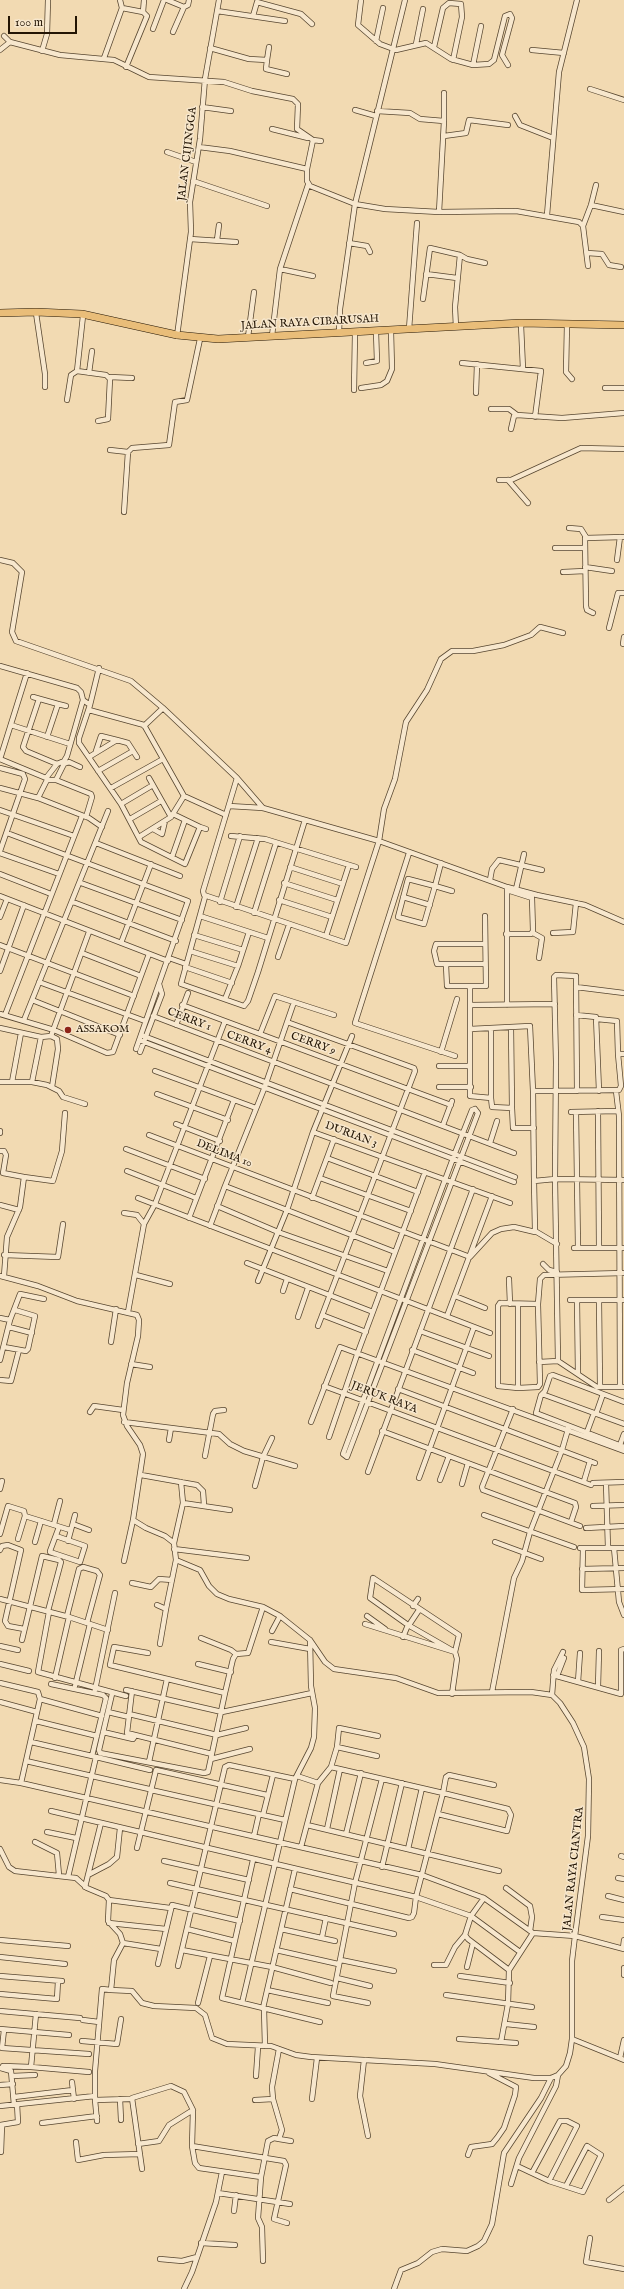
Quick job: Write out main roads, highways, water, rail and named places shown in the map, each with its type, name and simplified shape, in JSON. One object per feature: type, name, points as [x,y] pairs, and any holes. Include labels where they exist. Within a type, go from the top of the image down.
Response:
[{"type":"main road","name":"JALAN RAYA CIBARUSAH","points":[[2,314],[36,312],[82,314],[177,335],[218,339],[339,332],[521,325],[567,324],[624,326]]},
{"type":"main road","name":"JALAN RAYA CIBARUSAH","points":[[2,314],[36,313],[83,316],[200,339],[227,340],[549,323],[624,326]]},
{"type":"place","name":"ASSAKOM","points":[[68,1030]]}]
